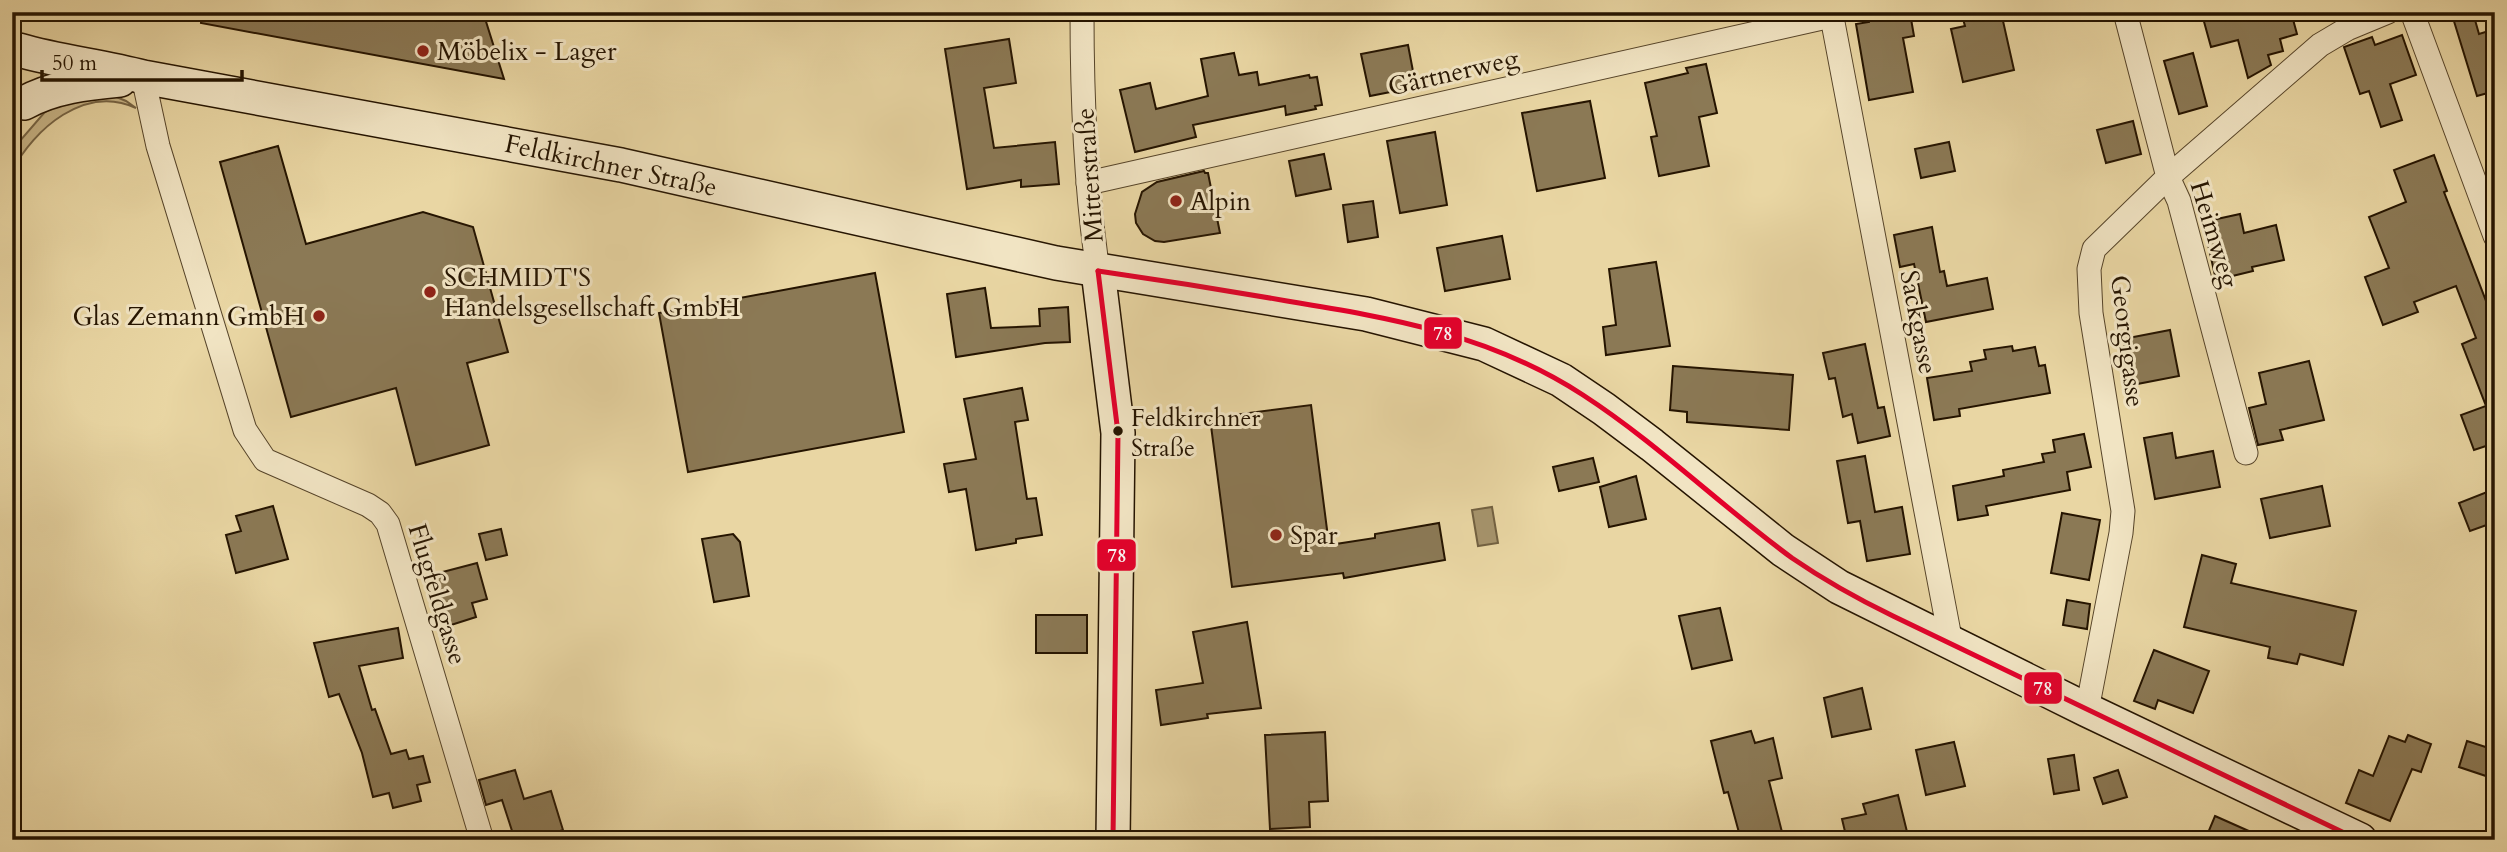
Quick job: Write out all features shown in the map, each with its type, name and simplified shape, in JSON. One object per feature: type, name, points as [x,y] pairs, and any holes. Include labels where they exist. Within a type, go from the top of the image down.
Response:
[{"type":"street","name":"Mitterstraße","points":[[1082,12],[1087,183],[1118,433],[1113,840]]},
{"type":"street","points":[[2126,12],[2168,177]]},
{"type":"street","name":"Heimweg","points":[[2246,453],[2179,201],[2168,177],[2320,46],[2347,29],[2388,12]]},
{"type":"street","points":[[2412,12],[2495,236]]},
{"type":"street","name":"Gärtnerweg","points":[[1087,183],[1831,14]]},
{"type":"street","name":"Sackgasse","points":[[1831,14],[1951,643]]},
{"type":"street","points":[[16,45],[26,76],[18,115]]},
{"type":"street","name":"Feldkirchner Straße","points":[[16,45],[39,56],[113,69],[143,78],[621,165],[1098,271],[1366,314],[1474,341],[1520,359],[1561,380],[1652,445],[1783,550],[1839,587],[2087,710],[2360,840]]},
{"type":"street","name":"Feldkirchner Straße","points":[[18,115],[40,94],[76,86],[143,78]]},
{"type":"street","name":"Flugfeldgasse","points":[[143,78],[158,146],[245,430],[265,460],[368,505],[380,513],[388,524],[482,840]]},
{"type":"street","name":"Georgigasse","points":[[2087,710],[2122,533],[2123,511],[2091,313],[2089,269],[2094,250],[2168,177]]},
{"type":"shaded area","points":[[107,93],[136,108],[117,102],[80,106],[47,126],[33,140],[12,171],[12,150],[44,113],[54,106]]},
{"type":"shaded area","points":[[1492,507],[1498,543],[1478,546],[1472,510]]},
{"type":"building","name":"Möbelix - Lager","points":[[202,12],[483,12],[504,79],[201,23]]},
{"type":"building","points":[[2001,12],[2014,70],[1963,82],[1951,29],[1965,26],[1963,19]]},
{"type":"building","points":[[2229,12],[2291,12],[2297,34],[2280,39],[2283,51],[2268,55],[2271,65],[2248,78],[2238,40],[2211,47],[2203,18]]},
{"type":"building","points":[[1910,13],[1914,36],[1903,38],[1913,92],[1869,100],[1856,24],[1869,22],[1869,19]]},
{"type":"building","points":[[2473,13],[2479,34],[2495,29],[2495,63],[2488,65],[2495,91],[2477,96],[2453,18]]},
{"type":"building","points":[[2402,35],[2416,75],[2390,84],[2402,120],[2381,127],[2369,91],[2360,94],[2344,47],[2372,37],[2375,45]]},
{"type":"building","points":[[1009,39],[1016,83],[984,88],[994,148],[1055,142],[1059,184],[1021,187],[1021,180],[967,189],[945,49]]},
{"type":"building","points":[[1408,45],[1416,87],[1370,96],[1361,54]]},
{"type":"building","points":[[1234,53],[1239,75],[1257,72],[1259,85],[1309,75],[1310,78],[1317,77],[1322,105],[1315,106],[1316,109],[1286,115],[1285,106],[1193,125],[1196,137],[1135,152],[1120,90],[1150,83],[1156,109],[1208,96],[1201,59]]},
{"type":"building","points":[[2193,53],[2207,106],[2179,114],[2164,61]]},
{"type":"building","points":[[1706,64],[1717,113],[1699,117],[1709,166],[1659,176],[1651,137],[1657,136],[1645,83],[1688,73],[1686,68]]},
{"type":"building","points":[[1590,101],[1605,178],[1537,191],[1522,113]]},
{"type":"building","points":[[2133,121],[2141,154],[2106,163],[2097,130]]},
{"type":"building","points":[[1435,132],[1447,205],[1400,213],[1387,141]]},
{"type":"building","points":[[1949,142],[1955,171],[1921,178],[1915,149]]},
{"type":"building","points":[[278,146],[306,244],[423,212],[473,227],[508,352],[467,363],[489,445],[416,465],[396,388],[291,417],[220,162]]},
{"type":"building","points":[[1324,154],[1331,189],[1296,196],[1289,161]]},
{"type":"building","points":[[2434,155],[2447,191],[2444,192],[2488,306],[2490,305],[2495,317],[2495,443],[2474,450],[2461,415],[2486,406],[2462,344],[2476,338],[2456,286],[2414,302],[2418,312],[2383,325],[2365,277],[2389,268],[2369,217],[2406,202],[2394,170]]},
{"type":"building","points":[[1204,171],[1208,173],[1220,233],[1164,242],[1155,241],[1143,234],[1136,223],[1135,214],[1142,192],[1157,182]]},
{"type":"building","points":[[1373,201],[1378,237],[1348,242],[1343,205]]},
{"type":"building","points":[[2240,214],[2244,233],[2276,225],[2284,260],[2252,267],[2253,271],[2216,280],[2203,222]]},
{"type":"building","points":[[1932,227],[1940,272],[1944,271],[1947,286],[1987,278],[1993,309],[1926,322],[1914,264],[1900,267],[1894,235]]},
{"type":"building","points":[[1502,236],[1510,279],[1445,291],[1437,248]]},
{"type":"building","points":[[1656,262],[1670,346],[1606,355],[1603,327],[1616,325],[1609,269]]},
{"type":"building","points":[[875,273],[904,432],[688,472],[659,313]]},
{"type":"building","points":[[985,288],[991,328],[1040,326],[1039,309],[1068,307],[1070,342],[1045,343],[956,357],[947,294]]},
{"type":"building","points":[[2170,330],[2179,376],[2132,385],[2123,339]]},
{"type":"building","points":[[1865,344],[1878,408],[1884,407],[1890,436],[1858,443],[1852,414],[1843,417],[1835,378],[1829,379],[1823,353]]},
{"type":"building","points":[[2012,346],[2013,351],[2035,347],[2039,366],[2045,365],[2050,393],[1959,409],[1960,416],[1934,420],[1927,378],[1972,371],[1970,362],[1986,359],[1984,350]]},
{"type":"building","points":[[2309,361],[2324,420],[2280,430],[2283,440],[2258,445],[2249,408],[2266,404],[2259,373]]},
{"type":"building","points":[[1673,366],[1793,375],[1789,430],[1687,422],[1687,412],[1670,410]]},
{"type":"building","points":[[1022,388],[1028,420],[1015,422],[1027,499],[1036,498],[1042,535],[976,550],[966,489],[949,492],[944,464],[976,459],[964,399]]},
{"type":"building","name":"Spar","points":[[1311,405],[1329,545],[1375,538],[1375,534],[1439,523],[1445,560],[1344,578],[1343,573],[1232,587],[1210,418]]},
{"type":"building","points":[[2172,433],[2176,458],[2213,451],[2220,487],[2155,499],[2144,438]]},
{"type":"building","points":[[2084,434],[2091,467],[2067,472],[2070,490],[1986,506],[1988,515],[1958,520],[1953,486],[2004,476],[2003,470],[2044,462],[2042,454],[2055,452],[2053,440]]},
{"type":"building","points":[[1865,456],[1875,512],[1902,507],[1910,554],[1867,561],[1860,521],[1848,523],[1837,461]]},
{"type":"building","points":[[1593,458],[1599,482],[1559,491],[1553,467]]},
{"type":"building","points":[[1636,476],[1646,519],[1609,527],[1600,487]]},
{"type":"building","points":[[2322,486],[2330,526],[2270,538],[2261,499]]},
{"type":"building","points":[[2487,492],[2495,511],[2495,522],[2470,531],[2459,503]]},
{"type":"building","points":[[273,506],[288,559],[236,573],[226,535],[241,531],[236,516]]},
{"type":"building","points":[[2062,513],[2100,520],[2089,580],[2051,573]]},
{"type":"building","points":[[501,529],[507,555],[486,560],[479,534]]},
{"type":"building","points":[[733,534],[740,542],[749,596],[714,602],[702,539]]},
{"type":"building","points":[[2202,555],[2236,564],[2231,583],[2356,611],[2343,665],[2300,654],[2297,664],[2268,658],[2270,647],[2184,627]]},
{"type":"building","points":[[477,563],[487,599],[472,603],[476,617],[448,626],[435,574]]},
{"type":"building","points":[[2067,600],[2090,604],[2087,629],[2063,625]]},
{"type":"building","points":[[1720,608],[1732,660],[1692,669],[1679,616]]},
{"type":"building","points":[[1036,615],[1087,615],[1087,653],[1036,653]]},
{"type":"building","points":[[1247,622],[1261,708],[1207,714],[1208,718],[1161,725],[1156,690],[1203,683],[1193,632]]},
{"type":"building","points":[[398,628],[403,658],[359,666],[372,710],[375,709],[391,754],[406,750],[409,759],[423,756],[430,782],[417,785],[421,801],[393,808],[389,793],[373,797],[362,753],[339,694],[329,697],[314,643]]},
{"type":"building","points":[[2154,650],[2209,671],[2193,713],[2158,700],[2155,709],[2134,701]]},
{"type":"building","points":[[1862,688],[1871,729],[1832,737],[1824,698]]},
{"type":"building","points":[[1751,731],[1755,743],[1773,738],[1782,778],[1769,781],[1784,840],[1741,840],[1728,792],[1724,793],[1711,741]]},
{"type":"building","points":[[1325,732],[1328,801],[1309,802],[1310,827],[1270,829],[1265,735]]},
{"type":"building","points":[[2408,735],[2431,744],[2421,772],[2412,769],[2390,821],[2346,803],[2359,770],[2373,776],[2389,736],[2405,742]]},
{"type":"building","points":[[2467,741],[2495,750],[2495,779],[2459,767]]},
{"type":"building","points":[[1954,742],[1965,786],[1926,795],[1916,750]]},
{"type":"building","points":[[2074,755],[2079,790],[2054,794],[2048,759]]},
{"type":"building","points":[[515,770],[524,799],[551,791],[563,830],[532,840],[515,840],[502,800],[486,805],[479,780]]},
{"type":"building","points":[[2118,770],[2127,797],[2103,804],[2094,778]]},
{"type":"building","points":[[1898,795],[1909,840],[1847,840],[1842,819],[1866,814],[1863,804]]},
{"type":"building","points":[[2215,816],[2269,840],[2205,840]]},
{"type":"transit line","name":"78","points":[[1098,271],[1365,314],[1440,332],[1513,357],[1548,374],[1610,414],[1792,558],[1841,589],[2359,840]]},
{"type":"transit line","name":"78","points":[[1098,271],[1118,433],[1113,840]]},
{"type":"place","name":"Möbelix - Lager","points":[[423,51]]},
{"type":"place","name":"Alpin","points":[[1176,201]]},
{"type":"place","name":"SCHMIDT'S Handelsgesellschaft GmbH","points":[[430,292]]},
{"type":"place","name":"Glas Zemann GmbH","points":[[319,316]]},
{"type":"place","name":"Feldkirchner Straße","points":[[1118,431]]},
{"type":"place","name":"Spar","points":[[1276,535]]}]
